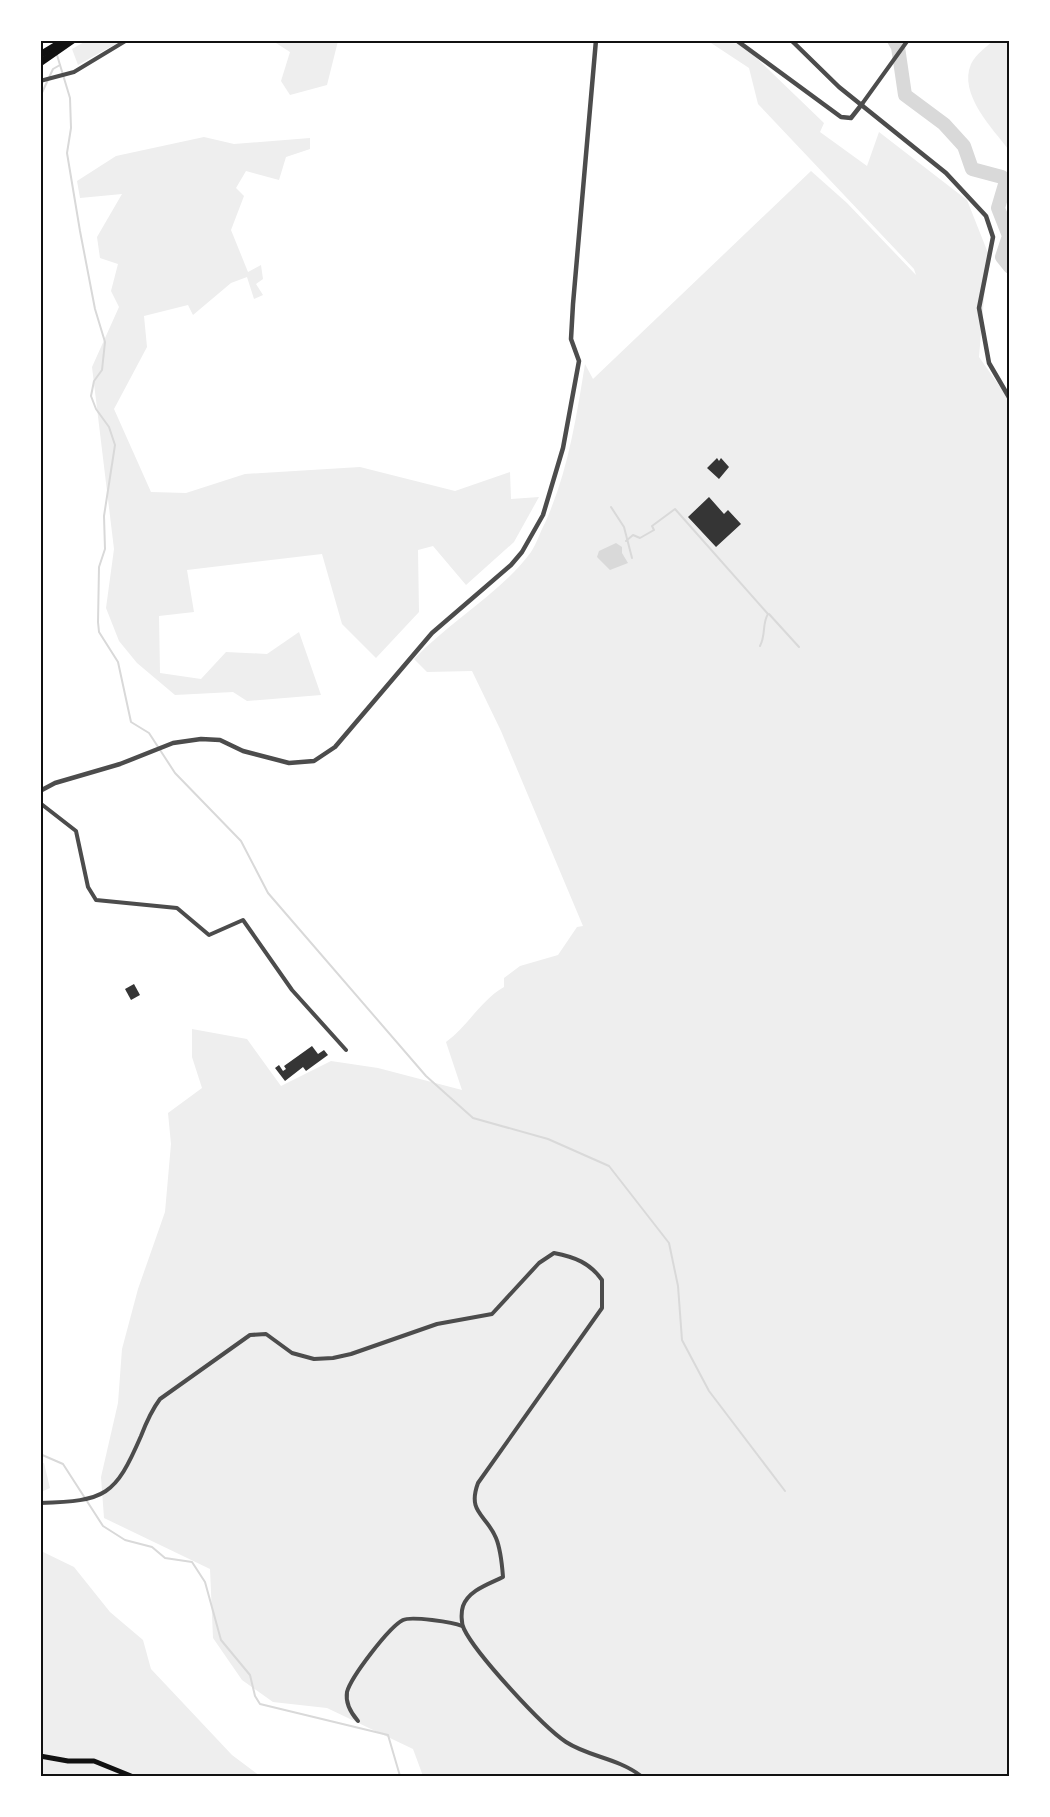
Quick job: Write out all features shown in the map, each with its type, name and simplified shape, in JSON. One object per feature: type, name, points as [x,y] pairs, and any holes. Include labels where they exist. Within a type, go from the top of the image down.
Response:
[{"type":"highway","points":[[40,55],[69,41]]},
{"type":"highway","points":[[40,63],[69,41]]},
{"type":"main road","points":[[40,1756],[68,1761],[94,1761],[131,1776]]},
{"type":"street","points":[[40,81],[74,72],[128,40]]},
{"type":"street","points":[[40,791],[55,783],[120,764],[173,743],[201,739],[220,740],[243,751],[289,763],[314,761],[334,747],[432,633],[511,565],[522,552],[543,515],[563,448],[579,361],[572,339],[573,304],[596,40]]},
{"type":"street","points":[[736,40],[837,114],[850,118],[908,40]]},
{"type":"street","points":[[791,40],[839,87],[946,173],[986,216],[993,237],[984,273],[979,308],[980,320],[989,363],[1010,399]]},
{"type":"street","points":[[40,803],[76,831],[88,887],[96,900],[177,908],[209,936],[243,920],[292,990],[346,1050]]},
{"type":"street","points":[[40,1503],[93,1498],[110,1488],[122,1477],[131,1462],[153,1409],[160,1399],[250,1335],[266,1334],[300,1356],[333,1358],[437,1324],[492,1314],[539,1263],[554,1253],[579,1259],[588,1264],[602,1280],[602,1308],[478,1483],[473,1496],[474,1505],[497,1541],[503,1576],[467,1597],[462,1608],[462,1626],[480,1653],[532,1711],[564,1740],[578,1749],[624,1765],[640,1776]]},
{"type":"street","points":[[358,1721],[347,1705],[347,1693],[356,1676],[391,1629],[404,1619],[413,1618],[462,1626]]},
{"type":"shaded area","points":[[86,41],[121,41],[78,65],[72,49]]},
{"type":"shaded area","points":[[273,41],[338,41],[327,85],[290,95],[281,81],[290,52]]},
{"type":"shaded area","points":[[708,41],[742,44],[824,123],[820,132],[867,166],[879,132],[967,200],[988,253],[979,357],[1010,401],[1009,1776],[423,1776],[413,1749],[327,1708],[273,1702],[242,1680],[213,1638],[210,1569],[104,1518],[101,1477],[118,1403],[122,1349],[138,1289],[165,1212],[171,1144],[168,1113],[202,1088],[192,1057],[192,1029],[247,1039],[281,1086],[331,1061],[378,1068],[462,1090],[446,1042],[488,999],[504,987],[504,978],[520,966],[558,955],[577,927],[583,926],[501,731],[472,671],[427,672],[414,659],[506,580],[533,549],[560,484],[585,364],[593,379],[811,171],[847,203],[916,275],[914,269],[758,104],[749,68]]},
{"type":"shaded area","points":[[993,41],[1009,41],[1009,150],[979,110],[969,87],[968,75],[971,64],[978,54]]},
{"type":"shaded area","points":[[204,137],[234,144],[310,138],[310,149],[286,157],[279,180],[246,171],[236,188],[244,196],[231,230],[248,272],[261,265],[263,279],[256,284],[263,295],[254,299],[247,277],[231,283],[193,315],[188,305],[144,316],[147,347],[114,409],[151,492],[186,493],[245,474],[360,467],[455,491],[510,472],[511,499],[539,497],[514,542],[466,585],[433,546],[418,550],[419,612],[376,658],[342,624],[322,554],[187,570],[194,612],[159,616],[160,673],[201,679],[226,652],[267,654],[299,632],[321,695],[247,701],[233,692],[175,695],[137,663],[119,641],[106,608],[114,549],[92,367],[119,307],[111,291],[118,264],[100,258],[97,237],[122,194],[80,198],[77,181],[116,156]]},
{"type":"shaded area","points":[[616,543],[622,547],[622,553],[628,563],[610,570],[597,557],[599,551]]},
{"type":"shaded area","points":[[44,1463],[50,1488],[41,1492],[41,1464]]},
{"type":"shaded area","points":[[41,1551],[74,1567],[110,1612],[143,1640],[151,1669],[232,1755],[260,1776],[41,1776]]},
{"type":"building","points":[[717,458],[719,461],[721,458],[729,467],[719,479],[707,468]]},
{"type":"building","points":[[709,497],[724,514],[728,510],[741,524],[716,547],[688,517]]},
{"type":"building","points":[[134,984],[140,995],[131,1000],[125,989]]},
{"type":"building","points":[[312,1046],[318,1054],[324,1050],[328,1055],[306,1071],[303,1067],[285,1081],[275,1068],[279,1065],[283,1071],[286,1069],[284,1066]]},
{"type":"waterway","points":[[894,40],[898,47],[905,95],[944,124],[964,146],[972,169],[1002,177],[1006,181],[998,208],[1009,236],[1002,257],[1010,267]]},
{"type":"waterway","points":[[57,55],[70,98],[71,128],[67,153],[80,231],[95,309],[105,342],[102,370],[94,381],[91,396],[96,409],[109,427],[115,445],[104,516],[105,549],[99,567],[99,632],[118,662],[131,722],[149,733],[175,773],[241,841],[268,893],[426,1076],[473,1118],[548,1139],[609,1166],[669,1243],[678,1286],[682,1340],[709,1391],[785,1491]]},
{"type":"waterway","points":[[40,97],[53,69],[60,65]]},
{"type":"waterway","points":[[611,507],[624,527],[632,558]]},
{"type":"waterway","points":[[626,541],[633,535],[640,538],[654,530],[652,526],[675,509],[768,614],[760,646]]},
{"type":"waterway","points":[[769,614],[799,647]]},
{"type":"waterway","points":[[40,1454],[63,1464],[103,1526],[125,1540],[152,1547],[165,1558],[192,1562],[205,1582],[221,1640],[250,1675],[255,1696],[260,1704],[388,1735],[400,1776]]}]
